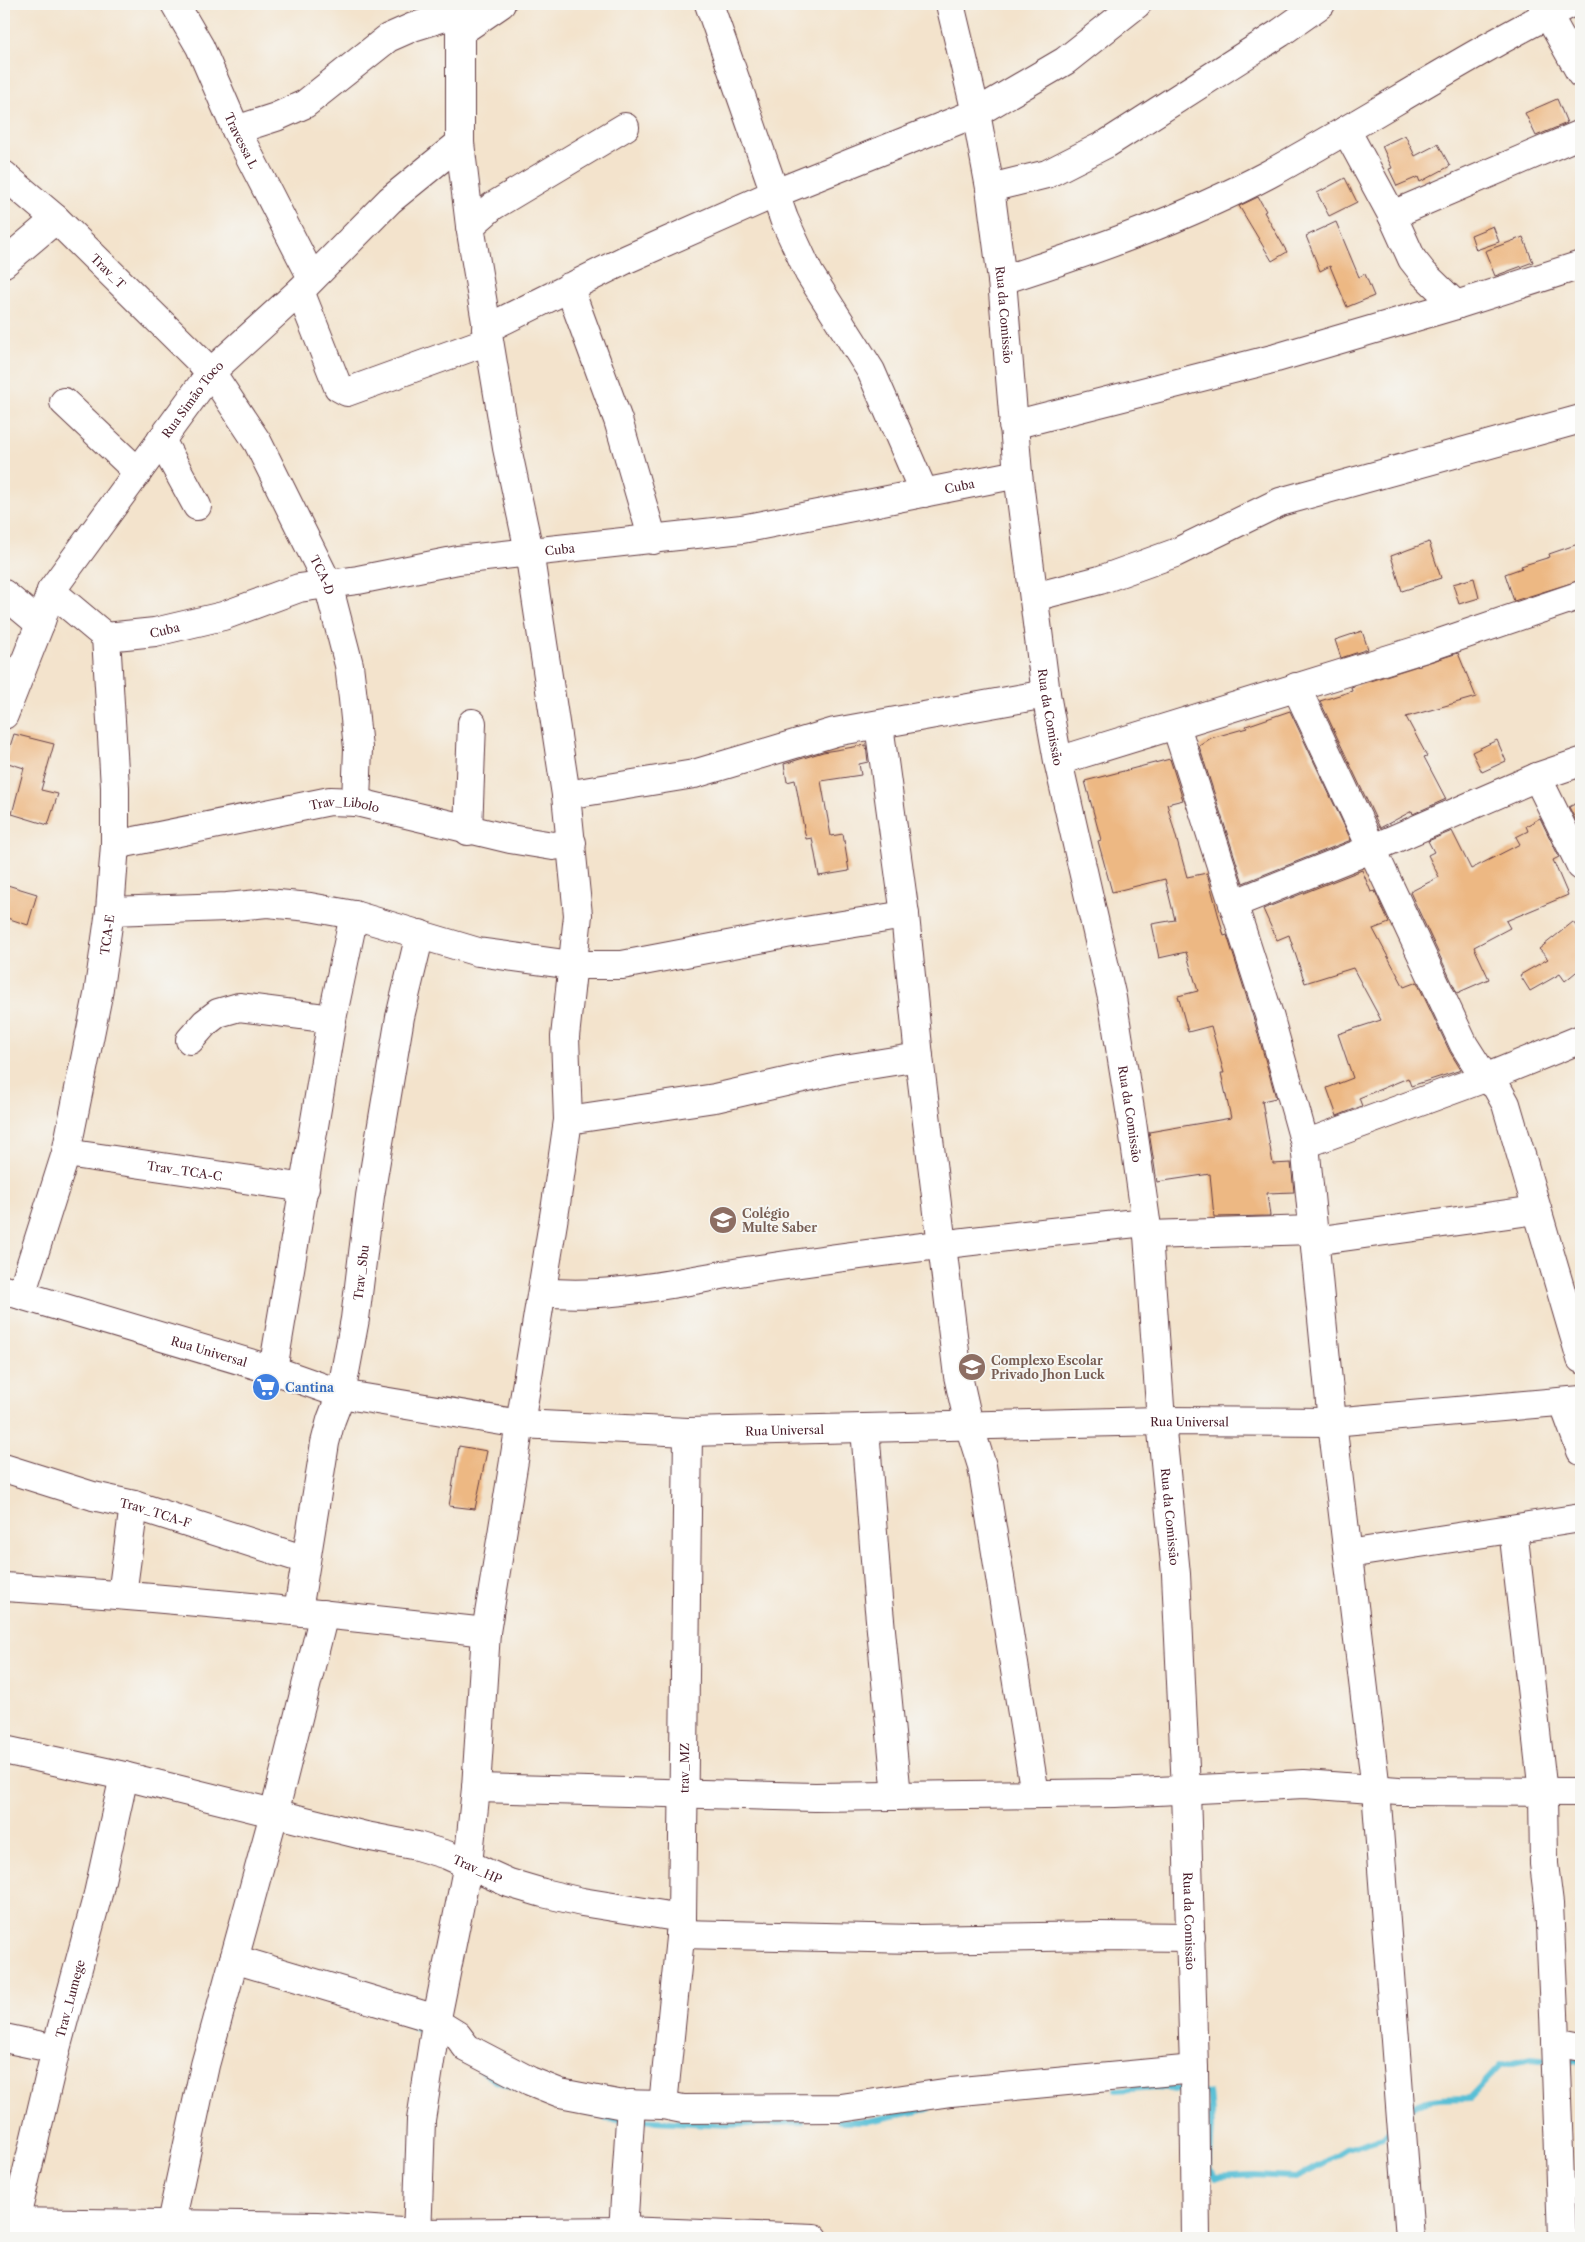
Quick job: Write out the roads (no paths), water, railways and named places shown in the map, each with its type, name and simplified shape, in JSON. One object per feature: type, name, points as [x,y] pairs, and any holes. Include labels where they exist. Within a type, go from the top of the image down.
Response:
[{"type":"street","name":"Travessa L","points":[[175,4],[200,47],[306,285],[338,387],[347,392],[487,335],[569,287],[627,259],[776,193],[976,113],[1065,61],[1137,4]]},
{"type":"street","points":[[236,130],[276,117],[305,104],[388,38],[413,27],[501,4]]},
{"type":"street","points":[[709,4],[784,219],[809,273],[871,371],[924,493]]},
{"type":"street","name":"Rua da Comissão","points":[[950,4],[976,113],[990,188],[1002,280],[1018,474],[1046,694],[1058,761],[1112,998],[1147,1229],[1161,1420],[1176,1574],[1191,1937],[1196,2238]]},
{"type":"street","points":[[990,188],[1047,174],[1108,142],[1280,33],[1321,4]]},
{"type":"street","points":[[1002,280],[1087,253],[1162,224],[1267,175],[1553,7],[1581,74]]},
{"type":"street","points":[[416,2236],[421,2120],[436,2023],[468,1864],[476,1788],[486,1632],[542,1292],[568,1120],[565,1037],[578,915],[566,795],[529,552],[507,448],[470,226],[460,143],[458,16]]},
{"type":"street","points":[[470,226],[493,206],[625,127]]},
{"type":"street","points":[[1346,130],[1392,215],[1412,259],[1423,273],[1456,305]]},
{"type":"street","points":[[1392,215],[1581,134]]},
{"type":"street","name":"Rua Simão Toco","points":[[4,714],[40,624],[51,591],[211,372],[306,285],[390,200],[460,143]]},
{"type":"street","name":"Trav_T","points":[[4,175],[56,219],[211,372]]},
{"type":"street","points":[[4,263],[56,219]]},
{"type":"street","points":[[1013,425],[1276,358],[1456,305],[1581,265]]},
{"type":"street","points":[[569,287],[618,420],[653,540]]},
{"type":"street","name":"TCA-D","points":[[211,372],[258,443],[328,584],[349,665],[354,699],[358,748],[356,802]]},
{"type":"street","points":[[64,402],[138,472]]},
{"type":"street","points":[[1034,597],[1100,580],[1174,553],[1280,502],[1581,419]]},
{"type":"street","points":[[161,440],[197,506]]},
{"type":"street","name":"Cuba","points":[[106,637],[156,632],[222,616],[299,588],[458,560],[742,529],[1018,474]]},
{"type":"street","points":[[51,591],[106,637]]},
{"type":"street","points":[[4,594],[40,624]]},
{"type":"street","points":[[1058,761],[1425,648],[1581,595]]},
{"type":"street","name":"TCA-E","points":[[12,1292],[66,1153],[98,995],[110,911],[115,845],[115,787],[106,637]]},
{"type":"street","points":[[1296,687],[1464,1045],[1485,1078],[1496,1086],[1506,1104],[1581,1358]]},
{"type":"street","points":[[566,795],[694,774],[835,732],[1046,694]]},
{"type":"street","points":[[468,831],[472,723]]},
{"type":"street","points":[[880,725],[905,915],[958,1376],[969,1425],[982,1466],[1035,1794]]},
{"type":"street","points":[[1176,726],[1269,1015],[1305,1144],[1332,1422],[1376,1790],[1410,2238]]},
{"type":"street","points":[[1233,904],[1371,849],[1537,777],[1581,762]]},
{"type":"street","points":[[1537,777],[1581,866]]},
{"type":"street","name":"Trav_Libolo","points":[[115,845],[330,801],[356,802],[468,831],[553,846],[572,844]]},
{"type":"street","points":[[110,911],[227,907],[267,903],[310,907],[354,915],[478,952],[572,965],[622,966],[786,934],[905,915]]},
{"type":"street","points":[[273,1370],[332,1019],[354,915]]},
{"type":"street","name":"Trav_Sbu","points":[[298,1611],[325,1443],[341,1394],[355,1319],[370,1196],[400,1016],[420,934]]},
{"type":"street","points":[[190,1040],[218,1013],[239,1007],[332,1019]]},
{"type":"street","points":[[1305,1144],[1485,1078],[1581,1039]]},
{"type":"street","points":[[568,1120],[715,1098],[838,1070],[920,1057]]},
{"type":"street","name":"Trav_TCA-C","points":[[66,1153],[305,1188]]},
{"type":"street","points":[[542,1292],[579,1295],[631,1291],[767,1267],[944,1243],[1147,1229],[1313,1235],[1538,1210]]},
{"type":"street","name":"Rua Universal","points":[[12,1292],[273,1370],[341,1394],[520,1424],[688,1432],[1161,1420],[1332,1422],[1572,1401]]},
{"type":"street","points":[[1572,1401],[1581,1451]]},
{"type":"street","points":[[865,1428],[878,1599],[897,1796]]},
{"type":"street","name":"trav_MZ","points":[[663,2105],[681,1926],[688,1432]]},
{"type":"street","name":"Trav_TCA-F","points":[[4,1468],[93,1496],[134,1504],[306,1560]]},
{"type":"street","points":[[122,1594],[134,1504]]},
{"type":"street","points":[[1348,1554],[1581,1518]]},
{"type":"street","points":[[1513,1529],[1543,1793],[1544,1864],[1568,2044],[1562,2238]]},
{"type":"street","points":[[4,1587],[122,1594],[486,1632]]},
{"type":"street","points":[[171,2223],[205,2065],[274,1814],[324,1614]]},
{"type":"street","name":"Trav_HP","points":[[4,1750],[124,1776],[366,1836],[417,1846],[468,1864],[510,1883],[681,1926],[915,1939],[1098,1936],[1191,1937]]},
{"type":"street","name":"Trav_Lumege","points":[[9,2222],[98,1894],[124,1776]]},
{"type":"street","points":[[476,1788],[683,1795],[815,1797],[1186,1790],[1304,1784],[1376,1790],[1581,1792]]},
{"type":"street","points":[[234,1959],[426,2016],[458,2035],[467,2048],[530,2081],[583,2098],[631,2104],[702,2109],[841,2108],[951,2092],[1194,2069]]},
{"type":"street","points":[[4,2038],[56,2049]]},
{"type":"street","points":[[623,2231],[631,2104]]},
{"type":"street","points":[[9,2222],[129,2225],[171,2223],[416,2236],[579,2234],[623,2231],[814,2238]]},
{"type":"waterway","points":[[406,2023],[428,2035]]},
{"type":"waterway","points":[[1408,2111],[1414,2106],[1429,2101],[1470,2098],[1501,2065],[1531,2058],[1550,2060]]},
{"type":"waterway","points":[[1563,2061],[1581,2063]]},
{"type":"waterway","points":[[480,2069],[496,2081],[517,2089]]},
{"type":"waterway","points":[[1117,2090],[1156,2087],[1187,2090]]},
{"type":"waterway","points":[[1202,2092],[1209,2093],[1212,2126],[1209,2168],[1216,2177],[1253,2175],[1295,2177],[1322,2164],[1346,2149],[1383,2138],[1393,2127]]},
{"type":"waterway","points":[[579,2109],[606,2119],[625,2120]]},
{"type":"waterway","points":[[839,2121],[869,2121],[928,2109]]},
{"type":"waterway","points":[[637,2120],[727,2125],[802,2122]]},
{"type":"place","name":"Colégio Multe Saber","points":[[723,1220]]},
{"type":"place","name":"Complexo Escolar Privado Jhon Luck","points":[[972,1367]]},
{"type":"place","name":"Cantina","points":[[266,1387]]}]
